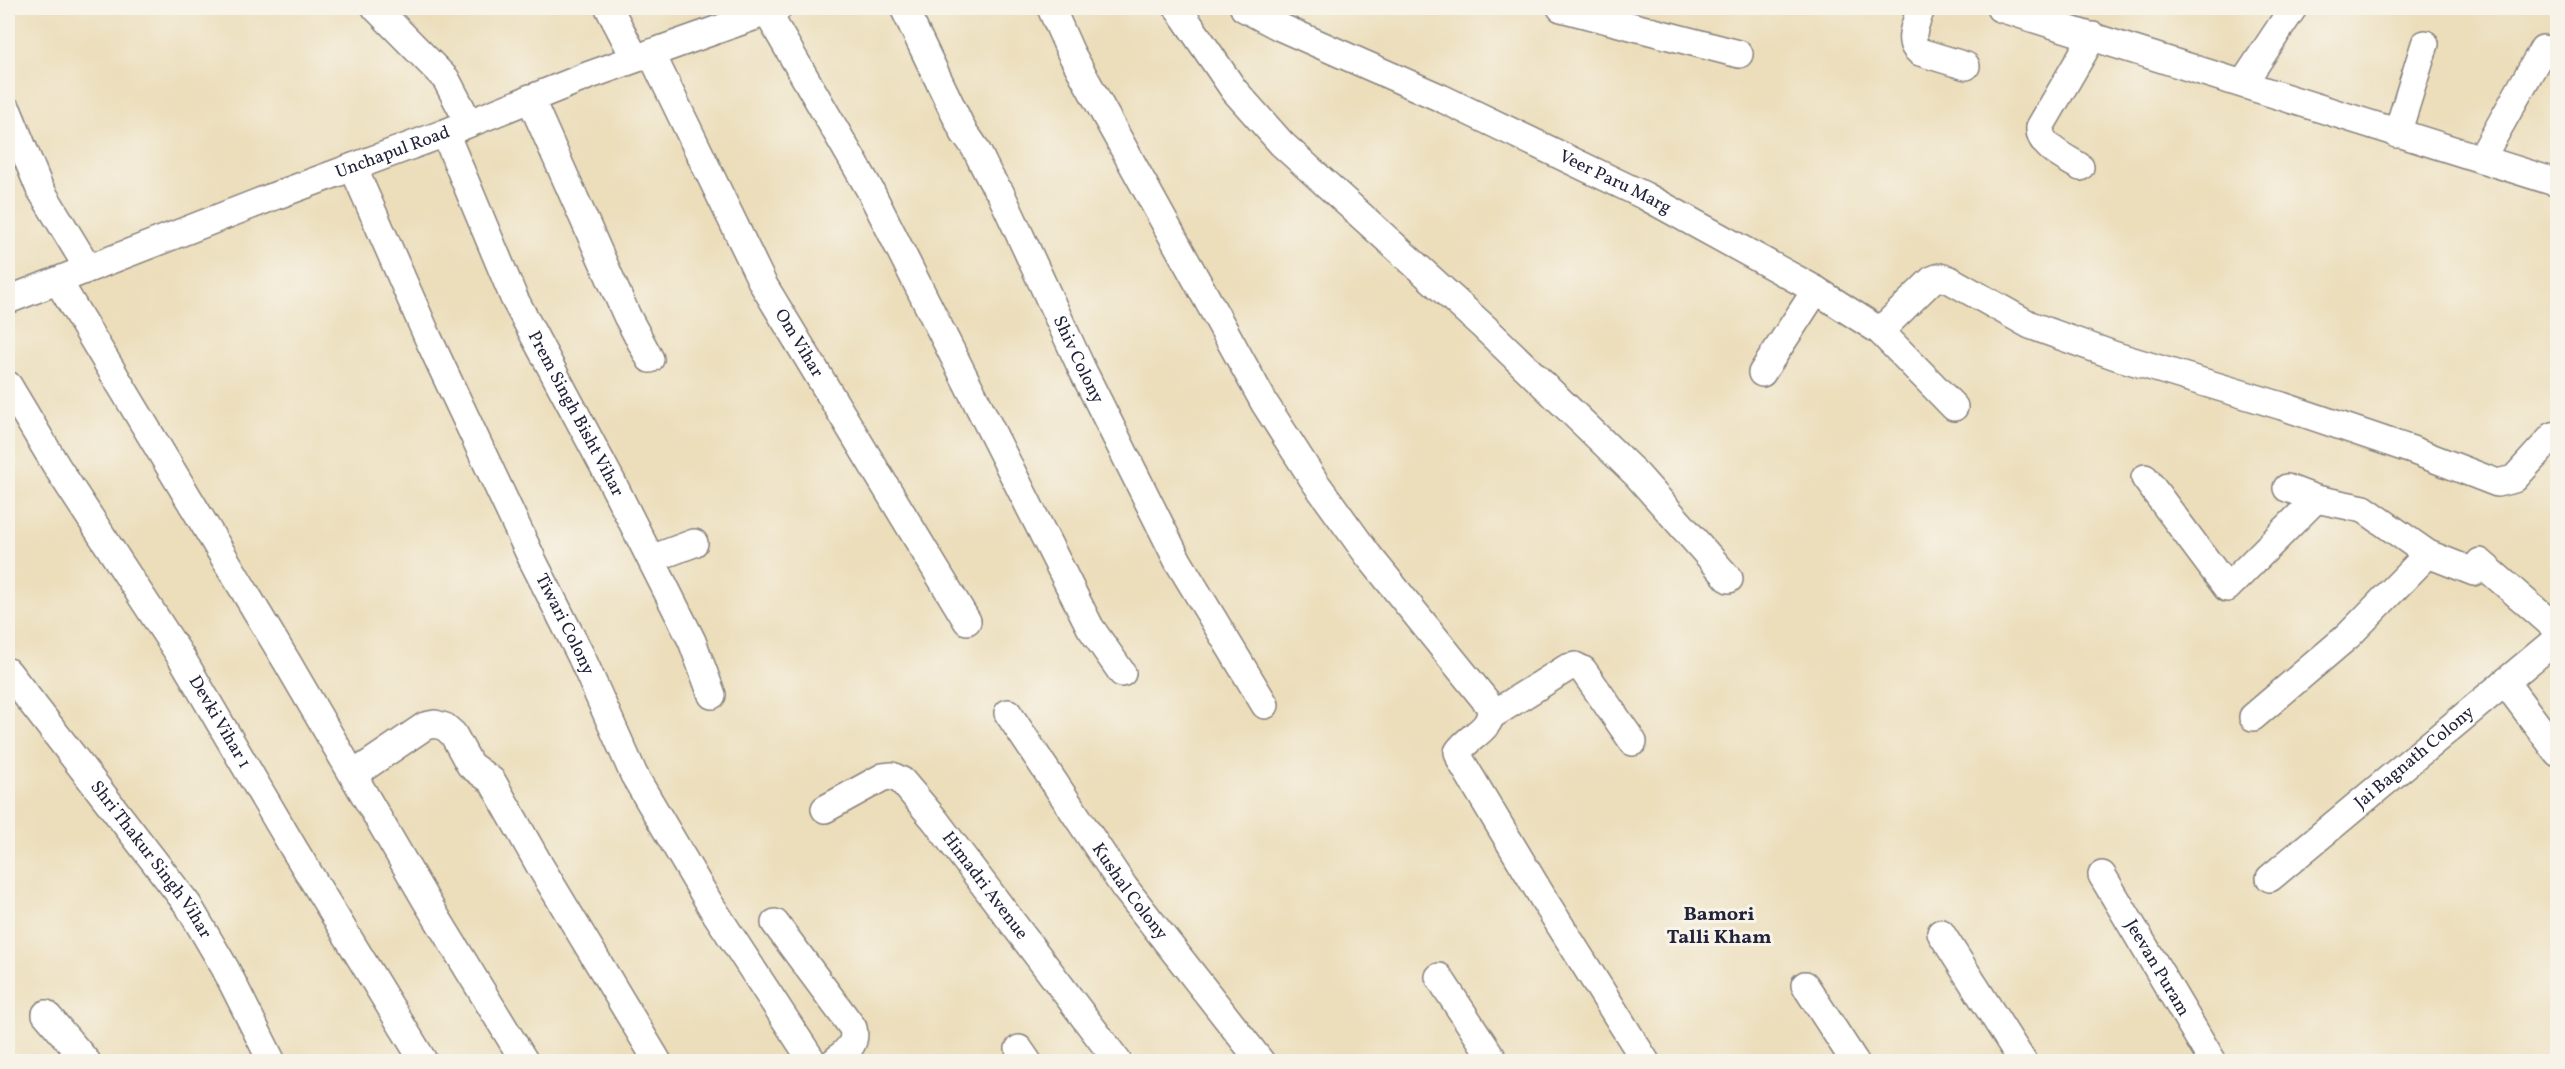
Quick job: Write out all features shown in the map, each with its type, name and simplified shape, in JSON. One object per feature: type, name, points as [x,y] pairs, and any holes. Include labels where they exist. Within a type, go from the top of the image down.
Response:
[{"type":"street","name":"Prem Singh Bisht Vihar","points":[[376,8],[446,79],[457,128],[514,298],[692,641],[712,695]]},
{"type":"street","name":"Om Vihar","points":[[609,8],[643,55],[763,284],[967,621]]},
{"type":"street","name":"Shiv Colony","points":[[904,8],[964,133],[973,142],[991,182],[1000,192],[1082,369],[1178,561],[1265,705]]},
{"type":"street","points":[[1052,8],[1071,53],[1265,404],[1315,482],[1368,555],[1490,706],[1492,715],[1489,723],[1462,745],[1458,752],[1461,760],[1546,903],[1646,1062]]},
{"type":"street","points":[[1179,8],[1234,90],[1282,144],[1484,327],[1637,475],[1729,579]]},
{"type":"street","name":"Veer Paru Marg","points":[[1245,8],[1280,27],[1441,98],[1645,196],[1816,290],[1880,331],[1954,407]]},
{"type":"street","points":[[1568,8],[1739,54]]},
{"type":"street","points":[[1921,8],[1911,42],[1913,48],[1966,66]]},
{"type":"street","points":[[2000,8],[2244,82],[2397,134],[2558,183]]},
{"type":"street","points":[[2244,82],[2293,8]]},
{"type":"street","name":"Unchapul Road","points":[[8,300],[58,282],[88,267],[457,128],[643,55],[773,10]]},
{"type":"street","points":[[773,10],[870,190],[1090,627],[1122,673]]},
{"type":"street","points":[[2080,167],[2043,141],[2039,134],[2040,127],[2093,36]]},
{"type":"street","points":[[2397,134],[2425,44]]},
{"type":"street","points":[[2481,159],[2543,50]]},
{"type":"street","points":[[530,98],[627,316],[650,359]]},
{"type":"street","points":[[8,111],[39,187],[88,267]]},
{"type":"street","name":"Tiwari Colony","points":[[353,167],[444,371],[533,561],[581,656],[634,775],[711,906],[813,1062]]},
{"type":"street","points":[[1880,331],[1932,280],[1940,277],[1950,280],[2030,325],[2116,356],[2282,406],[2412,450],[2497,483],[2514,479],[2553,436],[2558,435]]},
{"type":"street","points":[[58,282],[427,902],[525,1062]]},
{"type":"street","points":[[1762,374],[1816,290]]},
{"type":"street","name":"Devki Vihar 1","points":[[8,385],[57,467],[183,660],[294,849],[424,1062]]},
{"type":"street","points":[[2145,478],[2227,588],[2316,499]]},
{"type":"street","points":[[2287,489],[2316,499],[2364,509],[2428,554],[2474,572],[2480,562],[2558,630]]},
{"type":"street","points":[[651,559],[694,543]]},
{"type":"street","points":[[2253,717],[2348,636],[2428,554]]},
{"type":"street","name":"Jai Bagnath Colony","points":[[2270,878],[2558,638]]},
{"type":"street","points":[[1492,715],[1567,668],[1575,666],[1583,670],[1633,742]]},
{"type":"street","name":"Shri Thakur Singh Vihar","points":[[8,672],[188,905],[225,968],[272,1062]]},
{"type":"street","points":[[2505,682],[2558,753]]},
{"type":"street","name":"Kushal Colony","points":[[1008,713],[1124,887],[1261,1062]]},
{"type":"street","points":[[353,775],[425,726],[435,724],[445,727],[453,734],[470,765],[492,781],[540,867],[658,1062]]},
{"type":"street","name":"Himadri Avenue","points":[[825,810],[883,777],[892,776],[902,781],[935,820],[1118,1062]]},
{"type":"street","name":"Jeevan Puram","points":[[2102,875],[2213,1062]]},
{"type":"street","points":[[775,923],[853,1028],[855,1037],[852,1046],[834,1062]]},
{"type":"street","points":[[1941,933],[2023,1062]]},
{"type":"street","points":[[1439,977],[1495,1062]]},
{"type":"street","points":[[1805,985],[1855,1062]]},
{"type":"street","points":[[46,1014],[87,1062]]},
{"type":"district","name":"Bamori Talli Kham","points":[[1719,926]]}]
